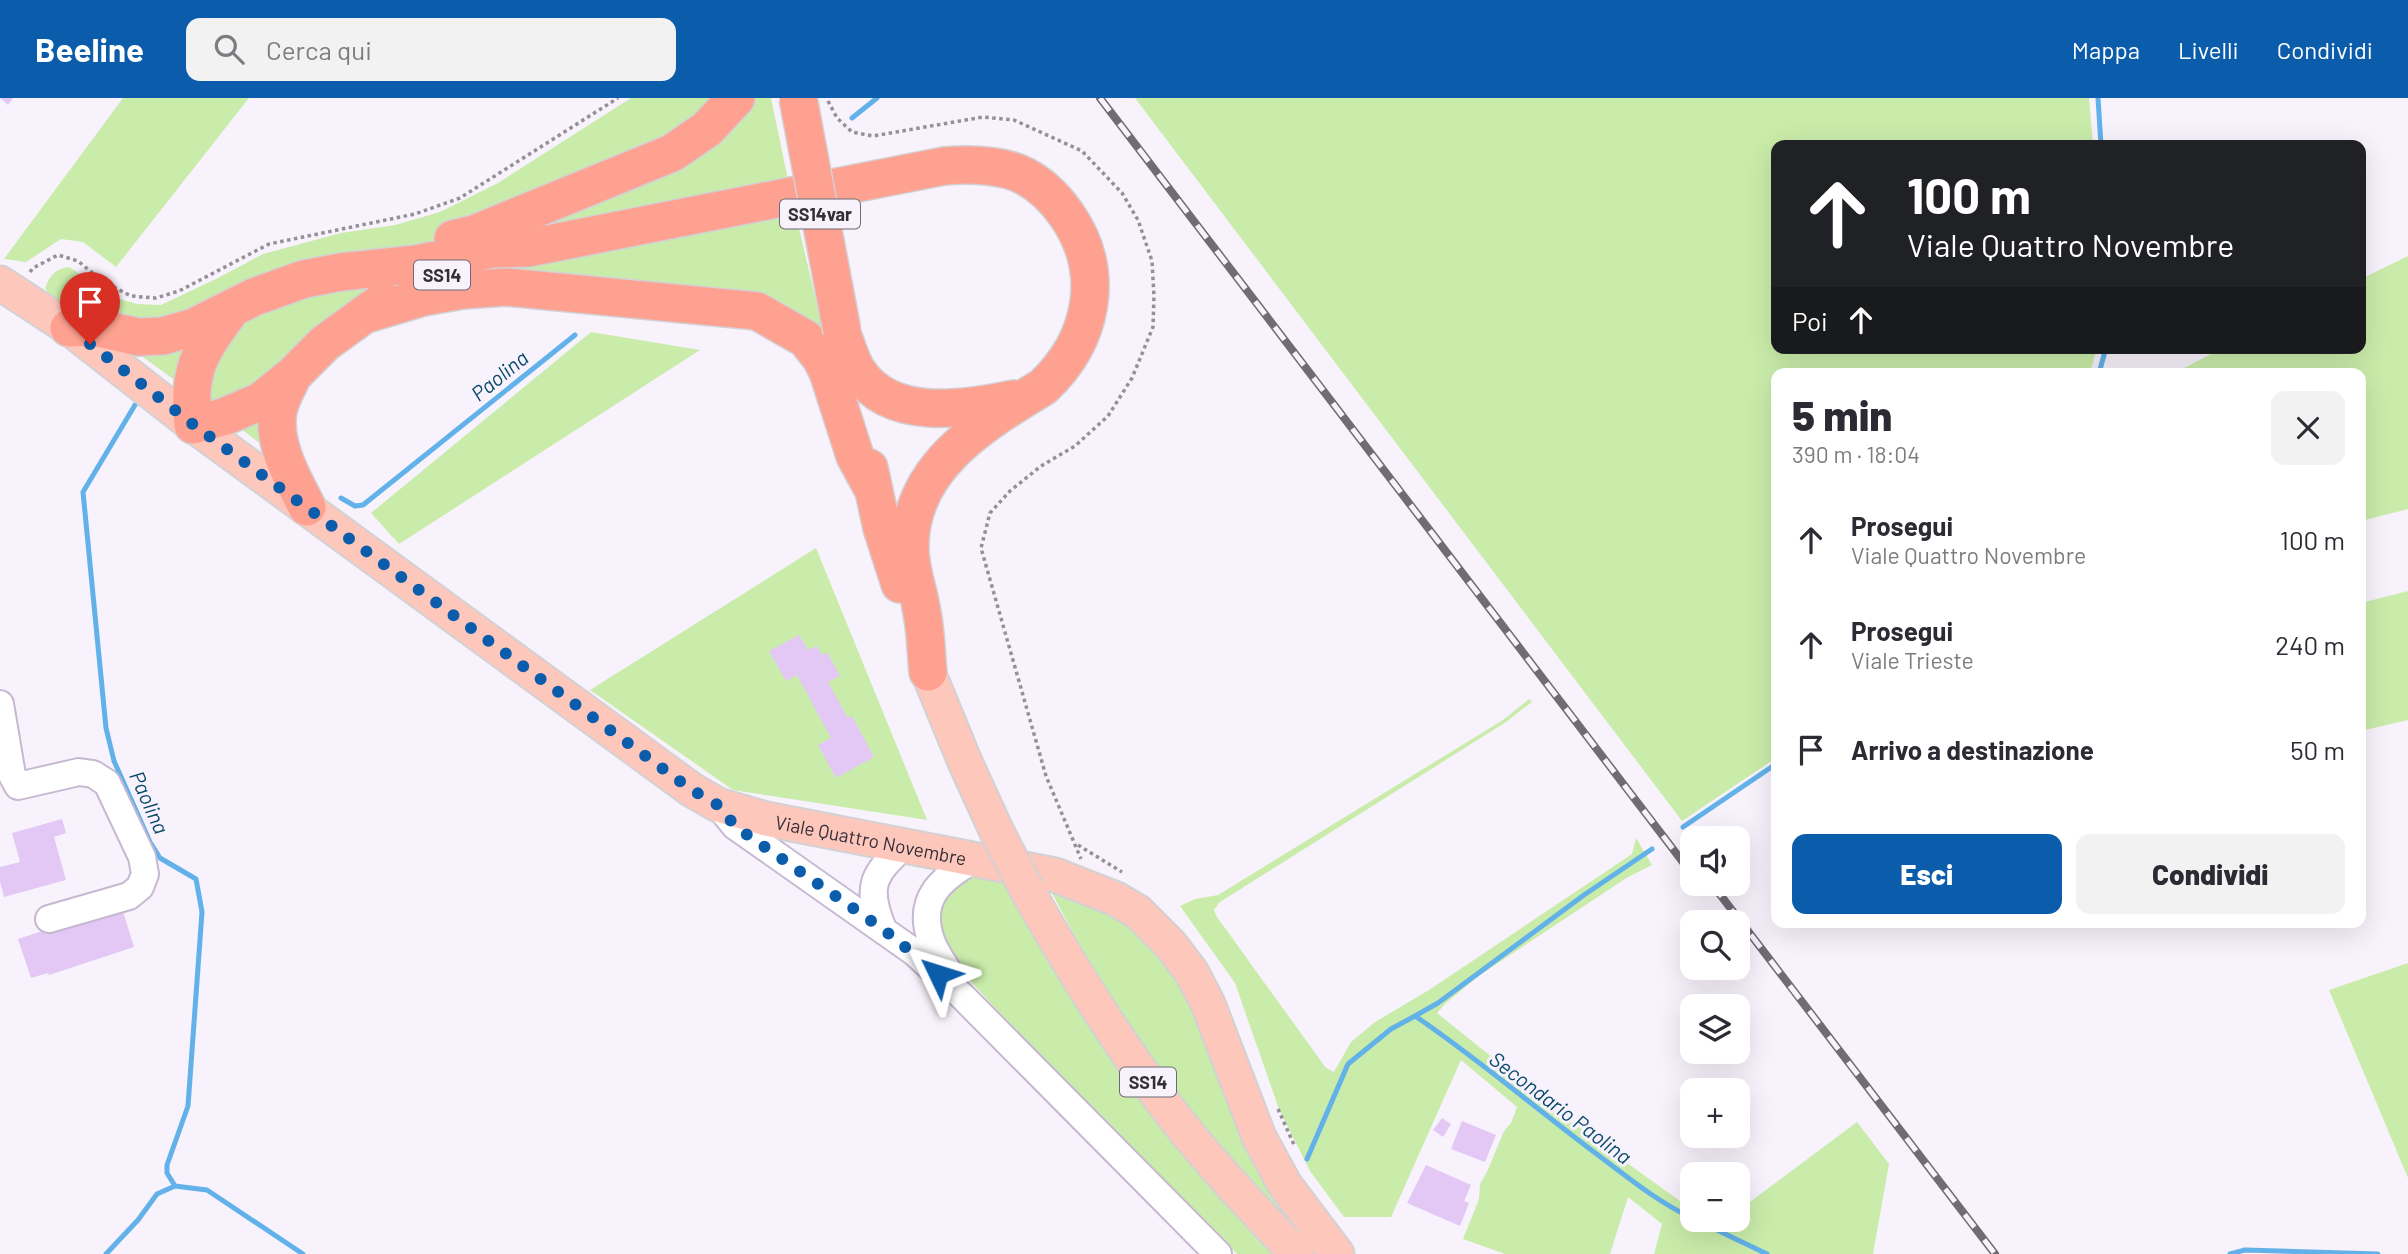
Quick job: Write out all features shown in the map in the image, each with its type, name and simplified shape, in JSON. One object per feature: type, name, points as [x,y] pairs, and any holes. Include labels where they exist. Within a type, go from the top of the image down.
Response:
[{"type":"highway","name":"SS14var","points":[[798,98],[882,528],[928,672]]},
{"type":"highway","points":[[341,272],[474,234],[639,168],[672,153],[694,139],[734,102]]},
{"type":"highway","points":[[69,328],[94,327],[138,337],[163,336],[194,327],[278,286],[341,272],[416,264],[493,249],[528,248],[944,166],[983,165],[1019,173],[1046,190],[1073,224],[1084,246],[1091,284],[1088,310],[1075,349],[1055,376],[953,449],[920,495],[913,519],[910,547],[911,567],[922,613],[928,672]]},
{"type":"highway","name":"SS14","points":[[363,315],[390,296],[432,278],[528,248]]},
{"type":"highway","points":[[230,310],[205,345],[195,366],[191,402],[194,425],[226,416],[261,401],[293,375],[325,343],[363,315],[423,297],[463,290],[506,287],[757,311],[806,340],[821,358],[855,456],[874,491]]},
{"type":"highway","points":[[843,334],[856,370],[866,383],[907,405],[954,409],[1028,396]]},
{"type":"highway","points":[[293,375],[278,410],[278,436],[293,479],[307,507]]},
{"type":"main road","name":"Viale Quattro Novembre","points":[[8,289],[69,328],[194,425],[692,790],[718,805],[783,822],[1055,875],[1116,898],[1138,912],[1170,944],[1192,973],[1208,1004],[1259,1137],[1285,1185],[1337,1254]]},
{"type":"main road","name":"SS14","points":[[928,672],[996,830],[1066,959],[1108,1026],[1170,1111],[1220,1172],[1297,1254]]},
{"type":"street","points":[[0,704],[12,775],[18,786],[79,772],[93,774],[107,783],[142,858],[145,874],[140,887],[129,896],[49,919]]},
{"type":"street","points":[[718,805],[736,827],[914,952],[963,997],[1218,1254]]},
{"type":"street","points":[[783,822],[808,866],[825,889]]},
{"type":"street","points":[[883,929],[875,909],[876,875],[905,845]]},
{"type":"street","points":[[963,997],[931,941],[926,915],[940,883],[951,873],[977,858]]},
{"type":"path","points":[[8,289],[33,268],[58,255],[78,261],[102,281],[131,296],[156,298],[179,291],[269,244],[415,214],[460,198],[618,98]]},
{"type":"green space","points":[[123,98],[249,98],[116,267],[83,242],[61,239],[26,262],[4,259]]},
{"type":"green space","points":[[631,98],[718,98],[692,127],[438,242],[179,326],[110,321],[52,298],[45,288],[54,273],[69,267],[116,298],[137,304],[161,305],[263,254],[341,233],[395,225],[440,212],[498,183]]},
{"type":"green space","points":[[748,98],[771,98],[790,189],[485,244]]},
{"type":"green space","points":[[1135,98],[2089,98],[2093,140],[1771,140],[1771,354],[2095,354],[2091,368],[1771,368],[1771,761],[1682,821]]},
{"type":"green space","points":[[794,207],[826,343],[493,272]]},
{"type":"green space","points":[[2408,256],[2408,509],[2366,520],[2366,368],[2184,368],[2211,354],[2366,354],[2366,277]]},
{"type":"green space","points":[[382,281],[261,388],[205,405],[221,343],[238,324],[256,313],[297,298]]},
{"type":"green space","points":[[591,332],[700,350],[399,544],[371,513]]},
{"type":"green space","points":[[197,339],[180,384],[132,349]]},
{"type":"green space","points":[[268,410],[266,448],[236,425]]},
{"type":"green space","points":[[816,548],[927,820],[733,790],[590,690]]},
{"type":"green space","points":[[2408,591],[2408,720],[2366,730],[2366,602]]},
{"type":"green space","points":[[1529,699],[1532,702],[1506,722],[1220,902],[1214,910],[1217,917],[1326,1068],[1334,1072],[1351,1042],[1375,1022],[1429,990],[1632,854],[1636,838],[1652,865],[1628,877],[1480,975],[1437,1013],[1595,1140],[1680,1201],[1680,1232],[1750,1232],[1750,1202],[1857,1122],[1889,1164],[1873,1254],[1654,1254],[1662,1224],[1628,1197],[1610,1254],[1505,1254],[1463,1239],[1479,1199],[1480,1184],[1517,1107],[1461,1060],[1391,1217],[1344,1217],[1310,1171],[1279,1109],[1235,983],[1180,906],[1195,899],[1218,895],[1503,720]]},
{"type":"green space","points":[[970,874],[1003,880],[1275,1254],[1237,1254],[1034,1050],[974,985],[943,944],[938,900]]},
{"type":"green space","points":[[1051,891],[1079,896],[1141,932],[1174,970],[1317,1254],[1195,1119],[1149,1057],[1107,992]]},
{"type":"green space","points":[[2408,963],[2408,1178],[2329,990]]},
{"type":"building","points":[[0,98],[13,98],[8,105]]},
{"type":"building","points":[[799,635],[808,650],[817,646],[822,655],[827,652],[840,676],[828,682],[848,718],[852,716],[874,757],[836,778],[818,745],[831,738],[797,675],[786,681],[769,651]]},
{"type":"building","points":[[62,819],[66,833],[54,837],[66,880],[4,897],[0,867],[20,862],[12,833]]},
{"type":"building","points":[[121,905],[134,947],[49,975],[48,973],[31,978],[18,939]]},
{"type":"building","points":[[1442,1118],[1451,1124],[1443,1137],[1433,1130]]},
{"type":"building","points":[[1462,1121],[1496,1135],[1485,1162],[1451,1149]]},
{"type":"building","points":[[1426,1165],[1471,1185],[1464,1201],[1469,1203],[1460,1226],[1407,1203]]},
{"type":"waterway","name":"Paolina","points":[[852,118],[877,98]]},
{"type":"waterway","points":[[2098,98],[2101,140]]},
{"type":"waterway","name":"Paolina","points":[[341,498],[355,506],[363,505],[575,335]]},
{"type":"waterway","points":[[2100,368],[2104,354]]},
{"type":"waterway","name":"Paolina","points":[[135,405],[83,492],[106,728],[114,761],[150,842],[160,858],[196,879],[202,912],[188,1106],[167,1165],[167,1173],[175,1186]]},
{"type":"waterway","points":[[1684,826],[1771,767]]},
{"type":"waterway","name":"Secondario Paolina","points":[[1415,1016],[1438,1003],[1584,895],[1652,849]]},
{"type":"waterway","name":"Secondario Paolina","points":[[1307,1159],[1348,1064],[1391,1029],[1415,1016],[1630,1179],[1680,1212]]},
{"type":"waterway","name":"Secondario Paolina","points":[[175,1186],[207,1190],[303,1254]]},
{"type":"waterway","name":"Paolina","points":[[106,1254],[138,1220],[157,1194],[175,1186]]},
{"type":"waterway","name":"Secondario Paolina","points":[[1721,1232],[1767,1254]]},
{"type":"waterway","name":"Secondario Paolina","points":[[2230,1254],[2245,1250],[2378,1254]]},
{"type":"railway","points":[[1100,98],[1680,858]]},
{"type":"railway","points":[[1721,896],[1995,1254]]},
{"type":"route","points":[[90,344],[194,425],[692,790],[718,805],[736,827],[883,929],[938,974]]}]
